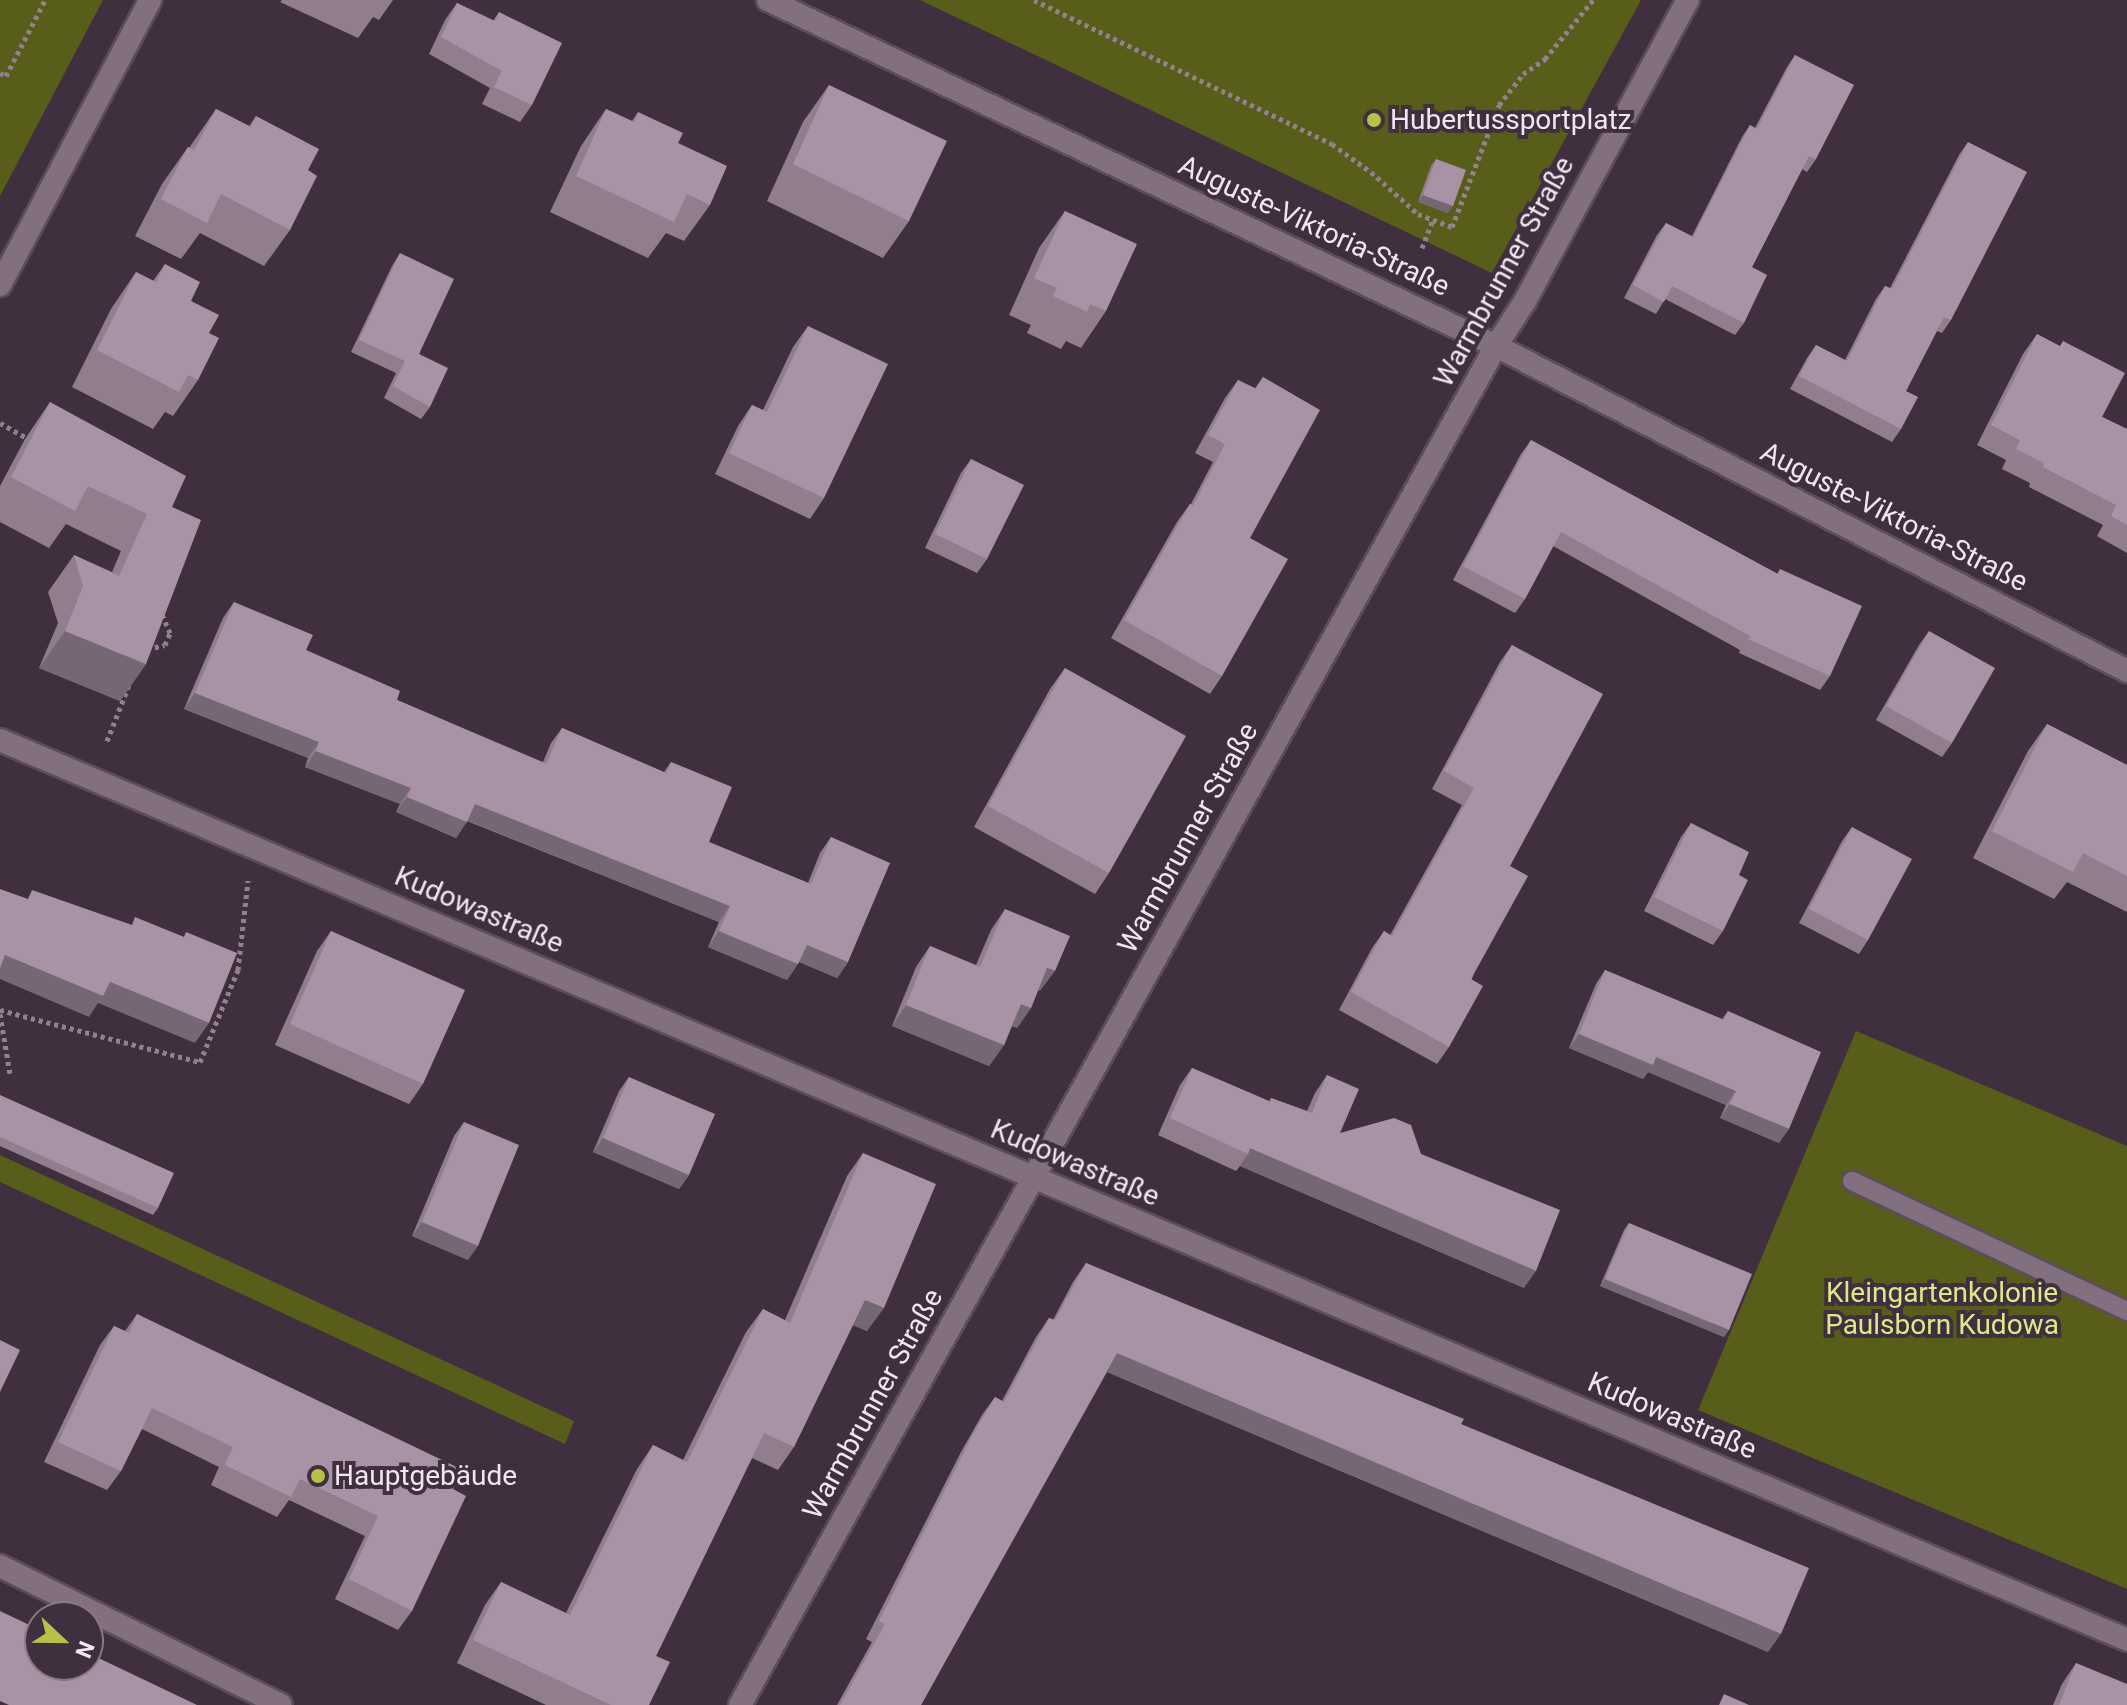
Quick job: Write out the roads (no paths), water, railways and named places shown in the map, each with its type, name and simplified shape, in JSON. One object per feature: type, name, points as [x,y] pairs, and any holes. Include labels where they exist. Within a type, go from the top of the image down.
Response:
[{"type":"street","points":[[0,285],[150,0]]},
{"type":"street","name":"Auguste-Viktoria-Straße","points":[[768,0],[1496,346],[2127,671]]},
{"type":"street","name":"Warmbrunner Straße","points":[[740,1705],[1496,346],[1525,301],[1688,0]]},
{"type":"street","name":"Kudowastraße","points":[[0,740],[2127,1640]]},
{"type":"street","points":[[0,1566],[281,1705]]},
{"type":"lane","points":[[1852,1181],[2127,1311]]},
{"type":"place","name":"Hubertussportplatz","points":[[1374,120]]},
{"type":"place","name":"Hauptgebäude","points":[[318,1476]]},
{"type":"park label","name":"Kleingartenkolonie Paulsborn Kudowa","points":[[1942,1309]]}]
